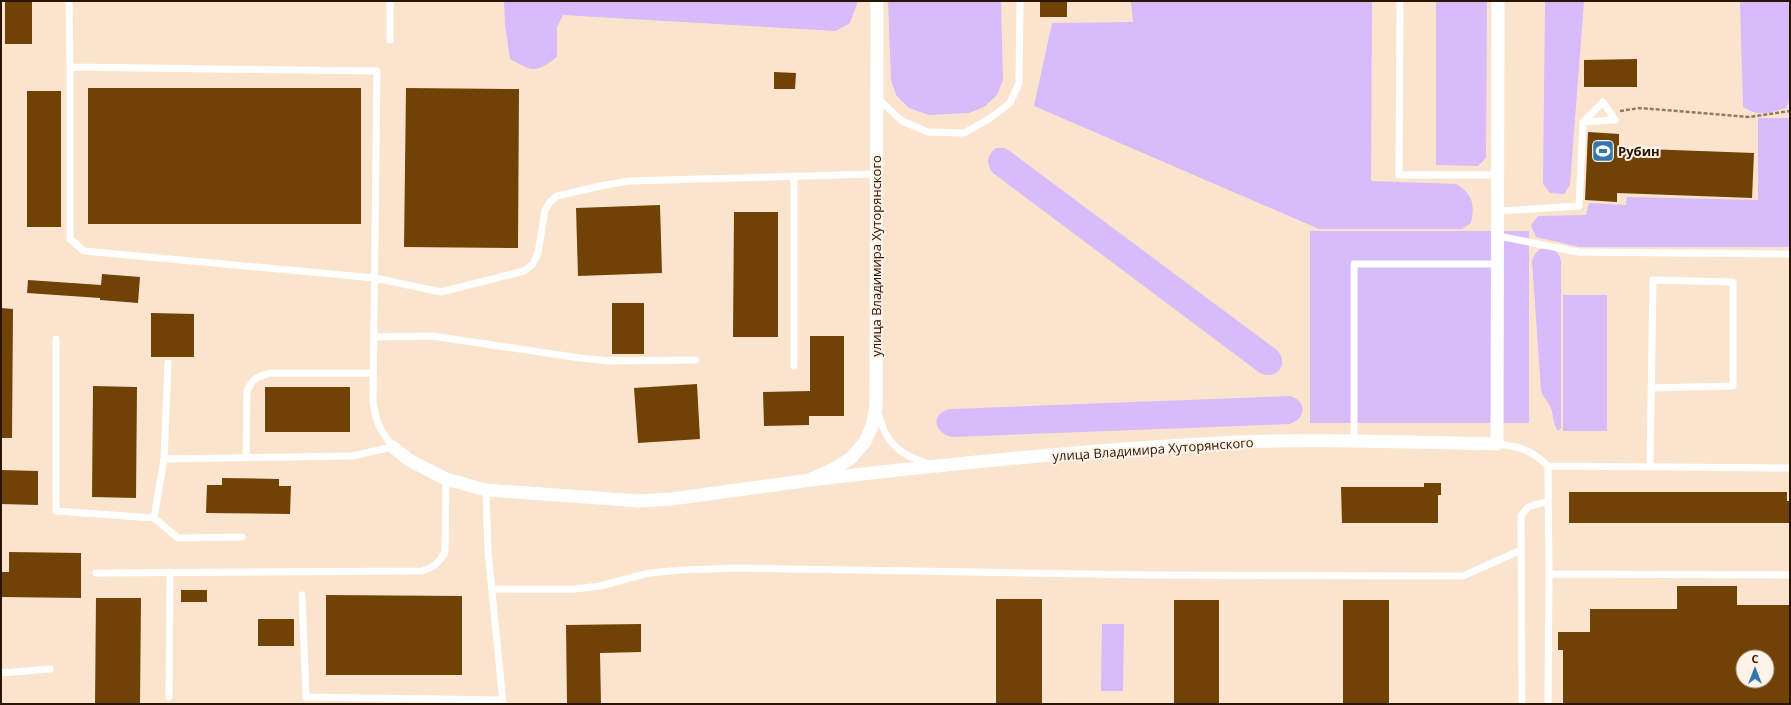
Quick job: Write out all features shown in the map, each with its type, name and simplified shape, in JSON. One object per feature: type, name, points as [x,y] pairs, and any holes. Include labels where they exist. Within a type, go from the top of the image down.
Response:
[{"type":"street","name":"улица Владимира Хуторянского","points":[[810,480],[837,467],[851,458],[865,442],[872,426],[876,406],[877,1]]},
{"type":"street","points":[[1497,444],[1499,211],[1498,1]]},
{"type":"street","name":"улица Владимира Хуторянского","points":[[393,448],[410,460],[446,479],[486,490],[639,501],[732,492],[810,480],[933,465],[1221,443],[1354,441],[1497,444]]},
{"type":"lane","points":[[69,1],[70,239],[84,251],[375,278],[441,292],[524,271],[533,264],[538,253],[545,210],[556,196],[629,181],[876,174]]},
{"type":"lane","points":[[390,1],[390,40]]},
{"type":"lane","points":[[876,97],[902,121],[928,132],[964,133],[989,119],[1010,103],[1019,83],[1020,1]]},
{"type":"lane","points":[[1400,1],[1399,175],[1499,175]]},
{"type":"lane","points":[[70,67],[377,71],[373,401],[376,421],[382,434],[393,448],[352,456],[164,459]]},
{"type":"lane","points":[[1499,211],[1579,206],[1583,122],[1603,102],[1615,120],[1583,122]]},
{"type":"lane","points":[[794,176],[794,366]]},
{"type":"lane","points":[[1498,236],[1578,252],[1790,254]]},
{"type":"lane","points":[[1354,441],[1354,264],[1498,264]]},
{"type":"lane","points":[[1650,467],[1651,388],[1653,280],[1733,282],[1733,386],[1651,388]]},
{"type":"lane","points":[[374,337],[432,336],[580,358],[610,361],[696,360]]},
{"type":"lane","points":[[56,339],[56,511],[154,518],[178,538],[242,537]]},
{"type":"lane","points":[[154,518],[164,459],[168,363]]},
{"type":"lane","points":[[246,457],[247,391],[251,382],[260,375],[271,373],[373,373]]},
{"type":"lane","points":[[876,406],[881,424],[888,438],[896,448],[908,457],[933,465]]},
{"type":"lane","points":[[1497,444],[1518,446],[1535,454],[1548,466],[1790,468]]},
{"type":"lane","points":[[1548,466],[1548,704]]},
{"type":"lane","points":[[96,573],[422,571],[433,568],[440,561],[445,552],[446,479]]},
{"type":"lane","points":[[302,595],[306,697],[502,702],[488,551],[486,490]]},
{"type":"lane","points":[[1522,704],[1522,516],[1528,507],[1548,501]]},
{"type":"lane","points":[[492,589],[574,589],[600,586],[649,573],[738,568],[1143,575],[1463,576],[1521,550]]},
{"type":"lane","points":[[169,697],[170,572]]},
{"type":"lane","points":[[1549,574],[1790,575]]},
{"type":"lane","points":[[1,673],[50,670]]},
{"type":"path","points":[[1610,113],[1640,108],[1749,117],[1790,111]]},
{"type":"shaded area","points":[[504,1],[858,1],[850,23],[836,31],[563,15],[557,27],[557,57],[543,66],[534,69],[510,59],[505,24]]},
{"type":"shaded area","points":[[888,1],[1001,1],[1003,80],[997,95],[984,107],[969,113],[929,115],[909,108],[896,95],[891,80]]},
{"type":"shaded area","points":[[1131,1],[1372,1],[1371,181],[1456,184],[1466,192],[1471,200],[1473,211],[1471,223],[1462,229],[1319,229],[1034,106],[1052,23],[1133,22]]},
{"type":"shaded area","points":[[1436,1],[1487,1],[1486,158],[1478,166],[1436,165]]},
{"type":"shaded area","points":[[1545,1],[1584,1],[1570,185],[1564,194],[1550,193],[1543,184]]},
{"type":"shaded area","points":[[1740,1],[1790,1],[1790,100],[1786,108],[1769,113],[1759,113],[1743,107]]},
{"type":"shaded area","points":[[1758,118],[1790,118],[1790,247],[1580,247],[1536,237],[1531,225],[1538,216],[1586,215],[1589,203],[1626,205],[1627,197],[1758,200]]},
{"type":"shaded area","points":[[996,148],[1005,148],[1011,152],[1278,351],[1282,362],[1279,370],[1271,375],[1260,373],[993,173],[989,166],[988,160],[990,154]]},
{"type":"shaded area","points":[[1310,231],[1529,231],[1529,423],[1310,423]]},
{"type":"shaded area","points":[[1546,247],[1556,252],[1561,261],[1561,428],[1558,431],[1551,407],[1543,396],[1541,390],[1532,261],[1537,252]]},
{"type":"shaded area","points":[[1563,295],[1607,295],[1607,431],[1563,431]]},
{"type":"shaded area","points":[[1290,396],[1296,398],[1300,402],[1303,410],[1299,419],[1289,424],[951,437],[944,434],[940,430],[936,422],[941,413],[952,409]]},
{"type":"shaded area","points":[[1102,624],[1124,624],[1123,691],[1101,691]]},
{"type":"building","points":[[1040,1],[1067,1],[1067,17],[1040,17]]},
{"type":"building","points":[[5,2],[32,2],[32,44],[5,44]]},
{"type":"building","points":[[1637,59],[1637,87],[1584,87],[1584,60]]},
{"type":"building","points":[[774,72],[796,73],[795,89],[774,89]]},
{"type":"building","points":[[88,88],[361,88],[361,224],[88,224]]},
{"type":"building","points":[[406,88],[519,89],[518,248],[404,247]]},
{"type":"building","points":[[27,91],[61,91],[61,227],[27,227]]},
{"type":"building","points":[[1588,132],[1619,134],[1619,148],[1754,153],[1752,198],[1617,193],[1617,202],[1585,200]]},
{"type":"building","points":[[660,205],[662,273],[578,276],[576,208]]},
{"type":"building","points":[[734,212],[778,212],[778,337],[733,337]]},
{"type":"building","points":[[102,274],[140,277],[138,303],[100,300],[100,298],[27,293],[28,280],[101,285]]},
{"type":"building","points":[[612,303],[644,303],[644,354],[612,354]]},
{"type":"building","points":[[1,308],[13,309],[12,438],[1,438]]},
{"type":"building","points":[[151,313],[194,314],[194,357],[151,357]]},
{"type":"building","points":[[810,336],[844,336],[844,416],[809,416],[809,425],[764,426],[763,392],[810,391]]},
{"type":"building","points":[[697,384],[700,439],[638,443],[634,388]]},
{"type":"building","points":[[93,386],[137,387],[136,498],[92,497]]},
{"type":"building","points":[[265,387],[350,387],[350,432],[265,432]]},
{"type":"building","points":[[1,470],[38,471],[38,505],[1,504]]},
{"type":"building","points":[[222,478],[279,479],[279,486],[291,486],[290,514],[206,513],[207,485],[222,485]]},
{"type":"building","points":[[1424,483],[1441,483],[1441,495],[1438,495],[1438,523],[1342,523],[1341,487],[1424,487]]},
{"type":"building","points":[[1569,492],[1787,492],[1787,501],[1790,501],[1790,523],[1569,523]]},
{"type":"building","points":[[9,552],[81,553],[81,598],[1,597],[1,572],[9,572]]},
{"type":"building","points":[[1677,586],[1737,586],[1737,605],[1790,605],[1790,704],[1563,704],[1563,650],[1558,650],[1558,632],[1590,632],[1590,609],[1677,609]]},
{"type":"building","points":[[181,590],[207,590],[207,602],[181,602]]},
{"type":"building","points":[[326,595],[462,596],[462,675],[326,675]]},
{"type":"building","points":[[96,598],[141,598],[140,704],[95,704]]},
{"type":"building","points":[[996,599],[1042,599],[1042,704],[996,704]]},
{"type":"building","points":[[1174,600],[1219,600],[1219,704],[1174,704]]},
{"type":"building","points":[[1343,600],[1389,600],[1389,704],[1343,704]]},
{"type":"building","points":[[258,619],[294,619],[294,646],[258,646]]},
{"type":"building","points":[[641,624],[641,652],[600,653],[601,704],[567,704],[566,625]]},
{"type":"place","name":"Рубин","points":[[1603,151]]}]
